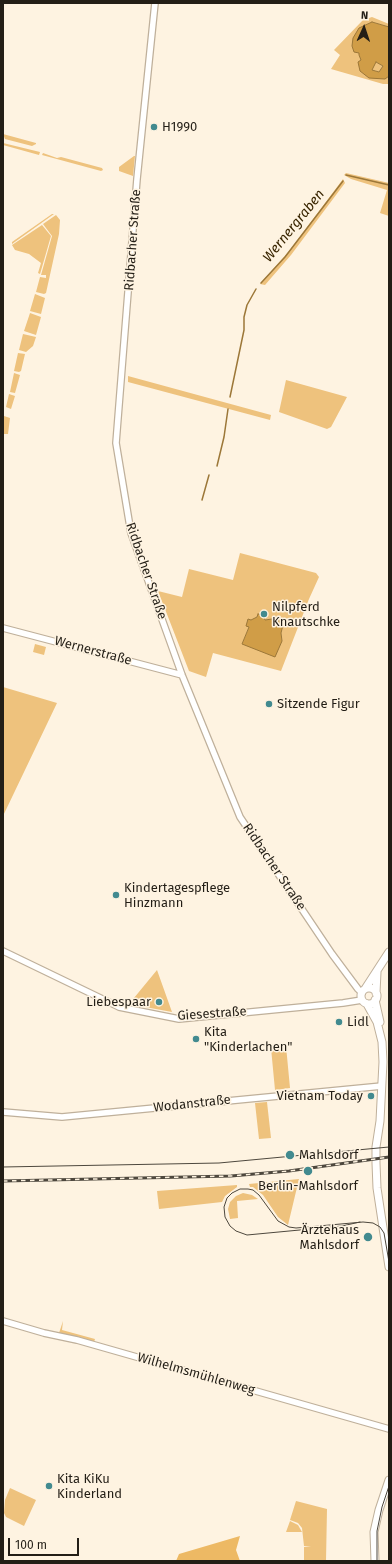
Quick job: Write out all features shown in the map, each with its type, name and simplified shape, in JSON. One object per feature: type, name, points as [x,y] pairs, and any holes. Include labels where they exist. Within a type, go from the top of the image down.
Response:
[{"type":"main road","points":[[364,996],[389,952]]},
{"type":"main road","points":[[378,970],[376,997],[380,1019],[383,1057],[376,1165],[377,1188],[389,1267]]},
{"type":"main road","points":[[364,996],[372,989],[376,997]]},
{"type":"main road","points":[[364,996],[372,1003],[376,997]]},
{"type":"main road","points":[[364,996],[377,1022],[380,1032]]},
{"type":"main road","points":[[375,1561],[374,1532],[379,1510],[389,1480]]},
{"type":"street","name":"Ridbacher Straße","points":[[155,3],[137,182],[116,445],[131,533],[182,675],[240,817],[332,954],[364,996]]},
{"type":"street","name":"Wernerstraße","points":[[3,628],[182,675]]},
{"type":"street","name":"Giesestraße","points":[[3,951],[119,1007],[179,1019],[343,1004],[364,996]]},
{"type":"street","name":"Wodanstraße","points":[[3,1112],[62,1117],[382,1086]]},
{"type":"street","name":"Wilhelmsmühlenweg","points":[[3,1321],[44,1333],[84,1342],[389,1429]]},
{"type":"shaded area","points":[[372,17],[389,24],[389,27],[372,22],[366,56],[383,66],[379,72],[373,70],[388,77],[389,76],[389,84],[383,84],[331,69],[340,55],[334,50],[363,20]]},
{"type":"shaded area","points":[[372,22],[389,27],[389,76],[385,79],[369,78],[360,71],[358,62],[361,60],[359,53],[354,52],[352,46],[353,38],[359,28]],"holes":[[[376,62],[383,66],[379,72],[372,70]]]},
{"type":"shaded area","points":[[3,134],[36,144],[32,146],[5,139]]},
{"type":"shaded area","points":[[3,143],[40,152],[39,155],[3,145]]},
{"type":"shaded area","points":[[43,153],[57,158],[61,157],[102,168],[103,170],[101,171],[42,155]]},
{"type":"shaded area","points":[[134,156],[133,176],[119,171],[119,167]]},
{"type":"shaded area","points":[[346,173],[389,183],[389,216],[380,213],[387,190],[351,179],[344,175]]},
{"type":"shaded area","points":[[343,179],[345,183],[291,255],[265,285],[260,284],[290,250]]},
{"type":"shaded area","points":[[54,214],[12,244],[12,242]]},
{"type":"shaded area","points":[[56,215],[60,220],[59,234],[46,293],[44,294],[36,292],[40,277],[46,278],[46,275],[41,275],[52,236],[43,224]]},
{"type":"shaded area","points":[[42,225],[51,236],[40,274],[38,273],[41,263],[29,254],[15,250],[12,245]]},
{"type":"shaded area","points":[[35,294],[45,298],[41,314],[30,311]]},
{"type":"shaded area","points":[[30,313],[41,317],[36,335],[24,331]]},
{"type":"shaded area","points":[[23,334],[36,337],[33,346],[26,352],[19,350]]},
{"type":"shaded area","points":[[18,353],[25,354],[21,371],[19,372],[14,371]]},
{"type":"shaded area","points":[[14,373],[20,375],[15,393],[10,392]]},
{"type":"shaded area","points":[[128,376],[271,415],[270,420],[128,382]]},
{"type":"shaded area","points":[[286,380],[347,397],[331,427],[327,429],[279,412]]},
{"type":"shaded area","points":[[9,394],[15,396],[11,409],[6,407]]},
{"type":"shaded area","points":[[4,416],[10,418],[8,434],[3,434]]},
{"type":"shaded area","points":[[240,553],[316,573],[319,577],[281,671],[213,653],[206,677],[189,671],[158,591],[182,597],[189,569],[233,580]],"holes":[[[258,614],[265,620],[272,619],[275,616],[283,625],[281,633],[282,641],[242,644],[249,627],[248,619],[251,621],[257,617]]]},
{"type":"shaded area","points":[[258,614],[263,615],[265,620],[272,619],[275,616],[283,625],[281,633],[282,641],[275,657],[242,644],[249,627],[246,626],[248,619],[251,620],[257,617]]},
{"type":"shaded area","points":[[35,644],[46,647],[44,655],[33,652]]},
{"type":"shaded area","points":[[3,687],[57,703],[3,816]]},
{"type":"shaded area","points":[[157,970],[172,1012],[129,1004]]},
{"type":"shaded area","points":[[286,1046],[290,1088],[275,1090],[271,1048]]},
{"type":"shaded area","points":[[267,1102],[271,1138],[259,1139],[255,1103]]},
{"type":"shaded area","points":[[299,1179],[288,1225],[278,1217],[263,1195],[253,1187],[250,1187],[249,1184]]},
{"type":"shaded area","points":[[237,1185],[237,1187],[225,1196],[222,1202],[159,1209],[157,1191]]},
{"type":"shaded area","points":[[243,1193],[252,1195],[258,1199],[237,1201],[238,1218],[230,1219],[228,1209],[230,1202],[236,1196]]},
{"type":"shaded area","points":[[63,1321],[62,1330],[95,1339],[94,1342],[59,1333]]},
{"type":"shaded area","points":[[10,1488],[36,1500],[24,1526],[6,1517],[4,1513],[5,1500]]},
{"type":"shaded area","points":[[296,1501],[327,1509],[326,1561],[304,1561],[304,1547],[311,1546],[304,1546],[302,1528],[298,1523],[290,1520]]},
{"type":"shaded area","points":[[290,1521],[298,1525],[302,1532],[286,1532]]},
{"type":"shaded area","points":[[240,1536],[236,1550],[240,1561],[176,1561],[179,1554]]},
{"type":"waterway","name":"Wernergraben","points":[[346,175],[389,185]]},
{"type":"waterway","name":"Wernergraben","points":[[261,283],[285,257],[343,181]]},
{"type":"waterway","name":"Wernergraben","points":[[230,397],[244,330],[244,317],[247,305],[256,289]]},
{"type":"waterway","name":"Wernergraben","points":[[217,466],[224,437],[228,409]]},
{"type":"waterway","name":"Wernergraben","points":[[202,500],[209,475]]},
{"type":"tram line","points":[[3,1167],[219,1163],[389,1147]]},
{"type":"tram line","points":[[360,1222],[342,1226],[247,1235],[236,1231],[230,1226],[225,1217],[224,1207],[227,1198],[232,1193],[240,1189],[248,1189],[253,1190],[259,1195],[278,1221],[289,1227],[296,1228],[363,1222],[373,1223],[380,1227],[384,1233],[389,1262]]},
{"type":"tram line","points":[[377,1561],[377,1531],[382,1507],[389,1486]]},
{"type":"railway","points":[[3,1181],[231,1176],[289,1171],[389,1157]]},
{"type":"place","name":"H1990","points":[[154,127]]},
{"type":"place","name":"Nilpferd Knautschke","points":[[264,614]]},
{"type":"place","name":"Sitzende Figur","points":[[269,704]]},
{"type":"place","name":"Kindertagespflege Hinzmann","points":[[116,895]]},
{"type":"place","name":"Liebespaar","points":[[159,1002]]},
{"type":"place","name":"Lidl","points":[[339,1022]]},
{"type":"place","name":"Kita \"Kinderlachen\"","points":[[196,1039]]},
{"type":"place","name":"Vietnam Today","points":[[371,1096]]},
{"type":"place","name":"Mahlsdorf","points":[[290,1155]]},
{"type":"place","name":"Berlin-Mahlsdorf","points":[[308,1171]]},
{"type":"place","name":"Ärztehaus Mahlsdorf","points":[[368,1237]]},
{"type":"place","name":"Kita KiKu Kinderland","points":[[49,1486]]}]
